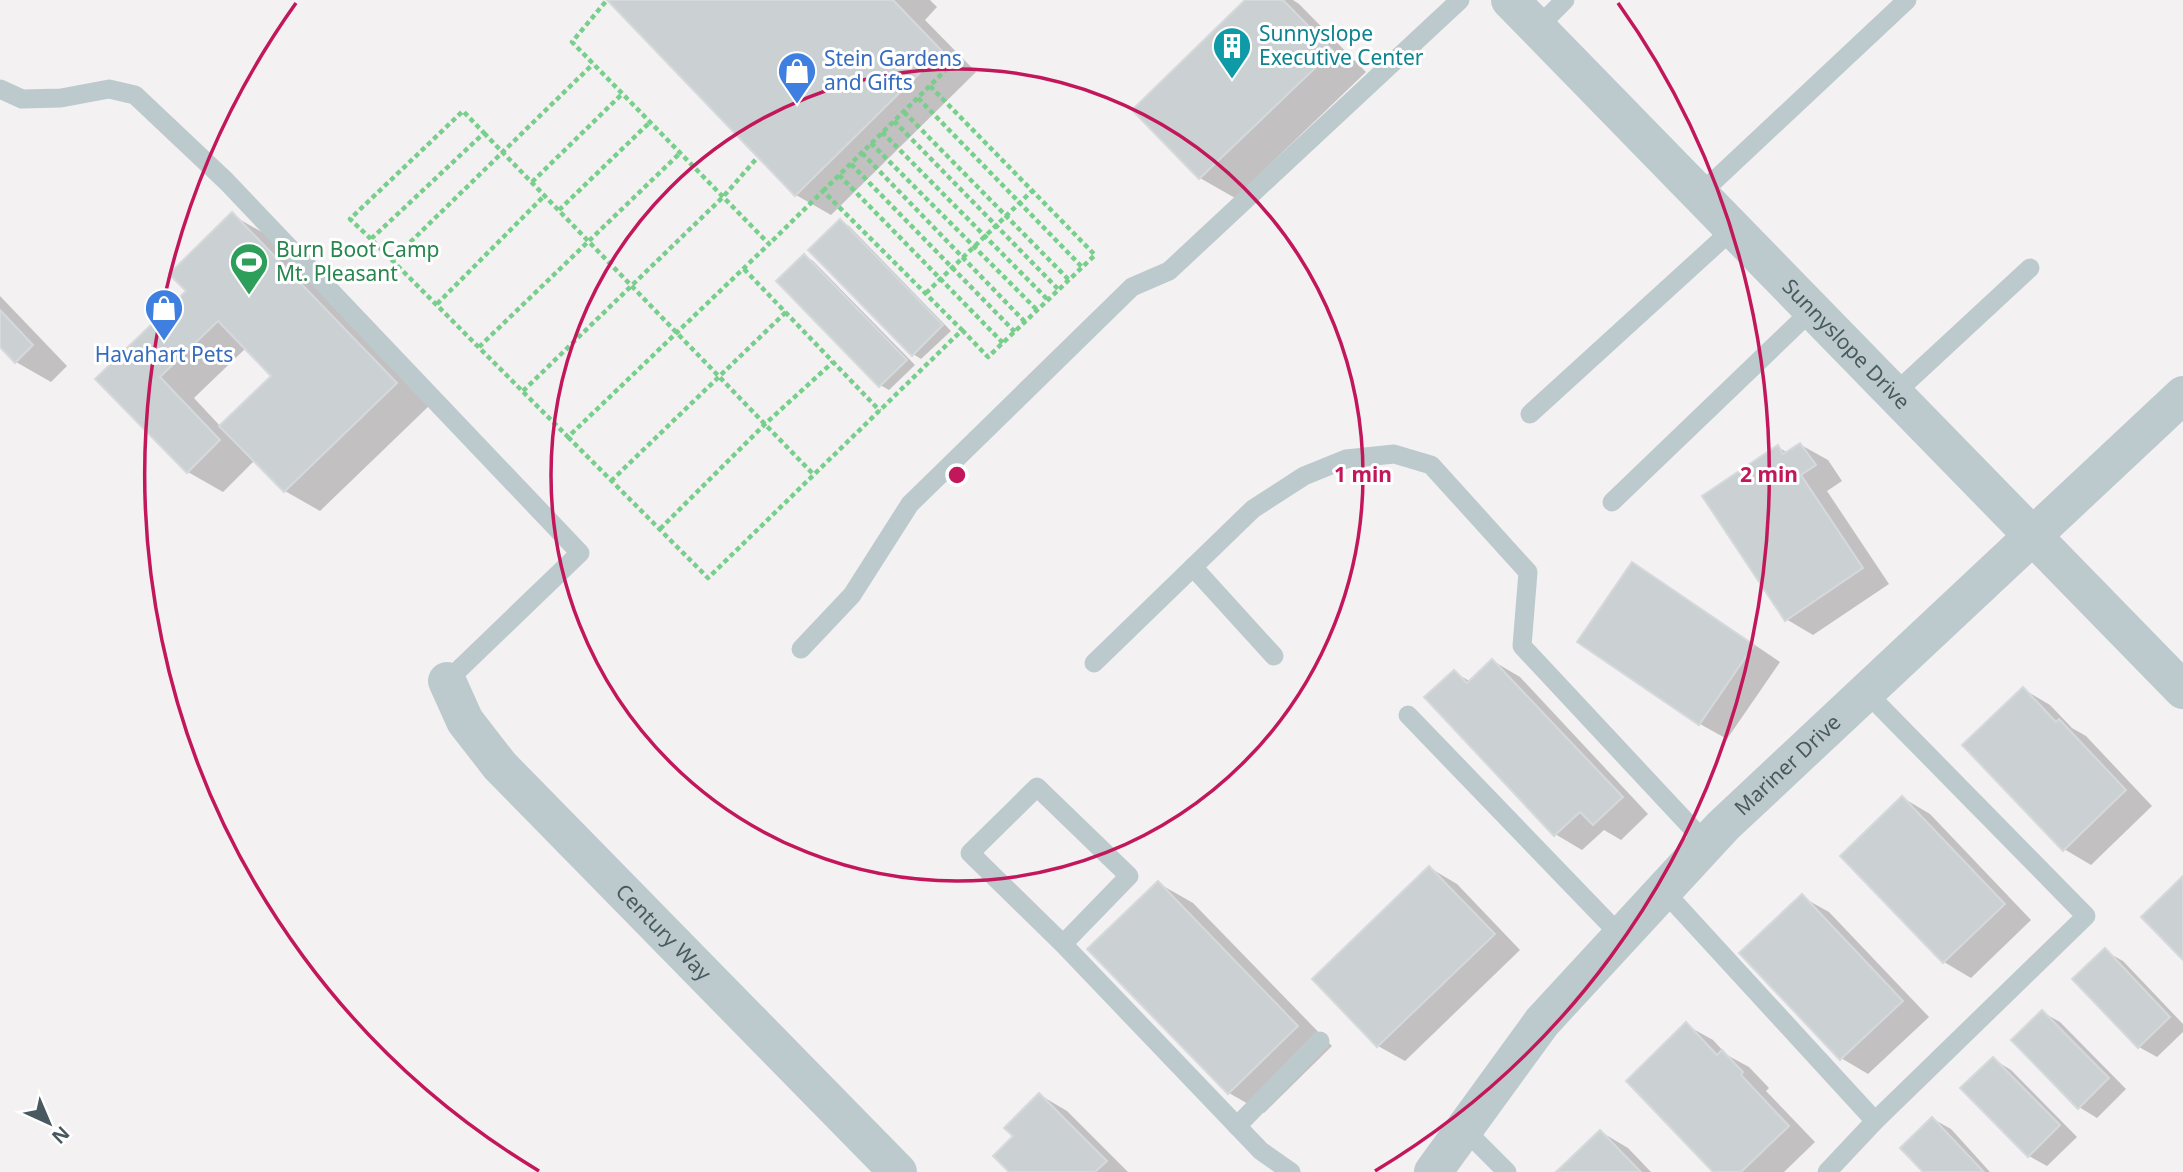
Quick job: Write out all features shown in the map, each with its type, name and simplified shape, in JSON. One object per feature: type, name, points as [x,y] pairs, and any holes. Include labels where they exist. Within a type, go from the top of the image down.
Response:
[{"type":"street","name":"Sunnyslope Drive","points":[[1510,0],[2183,691]]},
{"type":"street","name":"Mariner Drive","points":[[1433,1172],[1542,1022],[1706,843],[2183,395]]},
{"type":"street","name":"Century Way","points":[[447,681],[465,721],[500,766],[898,1172]]},
{"type":"lane","points":[[801,649],[852,595],[910,504],[1132,287],[1169,271],[1460,0]]},
{"type":"lane","points":[[1537,28],[1566,0]]},
{"type":"lane","points":[[1699,195],[1908,0]]},
{"type":"lane","points":[[0,89],[22,99],[61,98],[109,89],[135,95],[226,181],[580,553],[447,681]]},
{"type":"lane","points":[[1530,414],[1733,229]]},
{"type":"lane","points":[[1894,394],[2030,268]]},
{"type":"lane","points":[[1612,502],[1812,310]]},
{"type":"lane","points":[[1094,663],[1253,509],[1304,476],[1346,459],[1394,454],[1431,465],[1528,572],[1522,646],[1706,843]]},
{"type":"lane","points":[[1193,567],[1274,656]]},
{"type":"lane","points":[[1827,1172],[1875,1121],[2087,916],[1865,691]]},
{"type":"lane","points":[[1408,715],[1621,936]]},
{"type":"lane","points":[[1063,944],[1129,876],[1037,787],[970,853],[1063,944],[1261,1151],[1291,1172]]},
{"type":"lane","points":[[1663,890],[1875,1121]]},
{"type":"lane","points":[[1237,1126],[1320,1041]]},
{"type":"lane","points":[[1464,1129],[1507,1172]]},
{"type":"path","points":[[607,1],[572,42],[769,244]]},
{"type":"path","points":[[568,437],[744,269],[953,63]]},
{"type":"path","points":[[392,260],[593,64]]},
{"type":"path","points":[[823,191],[988,357],[1095,255],[930,86]]},
{"type":"path","points":[[532,182],[622,94]]},
{"type":"path","points":[[918,98],[1082,267]]},
{"type":"path","points":[[814,475],[463,111],[350,219],[708,579],[962,330]]},
{"type":"path","points":[[904,111],[1069,280]]},
{"type":"path","points":[[894,121],[1059,290]]},
{"type":"path","points":[[559,210],[650,122]]},
{"type":"path","points":[[882,132],[1048,300]]},
{"type":"path","points":[[371,239],[484,133]]},
{"type":"path","points":[[871,143],[1037,310]]},
{"type":"path","points":[[479,347],[680,153]]},
{"type":"path","points":[[862,153],[1025,322]]},
{"type":"path","points":[[523,391],[723,197],[757,158]]},
{"type":"path","points":[[851,164],[1015,332]]},
{"type":"path","points":[[839,175],[1003,343]]},
{"type":"path","points":[[926,293],[1032,191]]},
{"type":"path","points":[[436,304],[545,195]]},
{"type":"path","points":[[744,269],[880,411]]},
{"type":"path","points":[[611,481],[786,313]]},
{"type":"path","points":[[659,529],[833,362]]},
{"type":"building","name":"Stein Gardens and Gifts","points":[[607,0],[893,0],[942,51],[795,196]]},
{"type":"building","name":"Sunnyslope Executive Center","points":[[1245,0],[1283,0],[1333,51],[1199,179],[1132,110]]},
{"type":"building","points":[[232,212],[397,383],[284,492],[219,426],[271,376],[218,321],[160,377],[220,440],[187,473],[95,379],[186,291],[169,274]]},
{"type":"building","points":[[840,219],[943,325],[912,356],[808,250]]},
{"type":"building","points":[[804,254],[907,360],[879,387],[776,281]]},
{"type":"building","points":[[0,310],[33,345],[15,363],[0,347]]},
{"type":"building","points":[[1800,443],[1816,465],[1801,475],[1863,568],[1785,621],[1702,496],[1778,445],[1783,454]]},
{"type":"building","points":[[1632,562],[1754,645],[1699,725],[1577,642]]},
{"type":"building","points":[[1492,659],[1623,797],[1593,825],[1580,812],[1554,836],[1424,697],[1454,670],[1467,683]]},
{"type":"building","points":[[2023,687],[2056,722],[2059,719],[2126,790],[2063,851],[1962,745]]},
{"type":"building","points":[[1902,796],[2005,904],[1943,963],[1840,856]]},
{"type":"building","points":[[1429,866],[1495,934],[1377,1047],[1312,979]]},
{"type":"building","points":[[2183,876],[2183,960],[2141,917]]},
{"type":"building","points":[[1158,881],[1298,1026],[1228,1094],[1087,949]]},
{"type":"building","points":[[1802,894],[1903,1001],[1840,1060],[1739,953]]},
{"type":"building","points":[[2105,948],[2170,1017],[2138,1048],[2072,979]]},
{"type":"building","points":[[2042,1010],[2109,1078],[2078,1109],[2011,1040]]},
{"type":"building","points":[[1686,1022],[1717,1055],[1722,1050],[1743,1072],[1741,1075],[1789,1126],[1741,1172],[1713,1172],[1626,1081]]},
{"type":"building","points":[[1993,1057],[2060,1125],[2028,1157],[1960,1088]]},
{"type":"building","points":[[1039,1093],[1107,1161],[1095,1172],[1009,1172],[993,1156],[1013,1136],[1004,1128]]},
{"type":"building","points":[[1932,1117],[1984,1172],[1923,1172],[1900,1148]]},
{"type":"building","points":[[1600,1130],[1641,1172],[1556,1172]]},
{"type":"place","name":"Sunnyslope Executive Center","points":[[1232,80]]},
{"type":"place","name":"Stein Gardens and Gifts","points":[[797,105]]},
{"type":"place","name":"Burn Boot Camp Mt. Pleasant","points":[[249,296]]},
{"type":"place","name":"Havahart Pets","points":[[164,342]]}]
